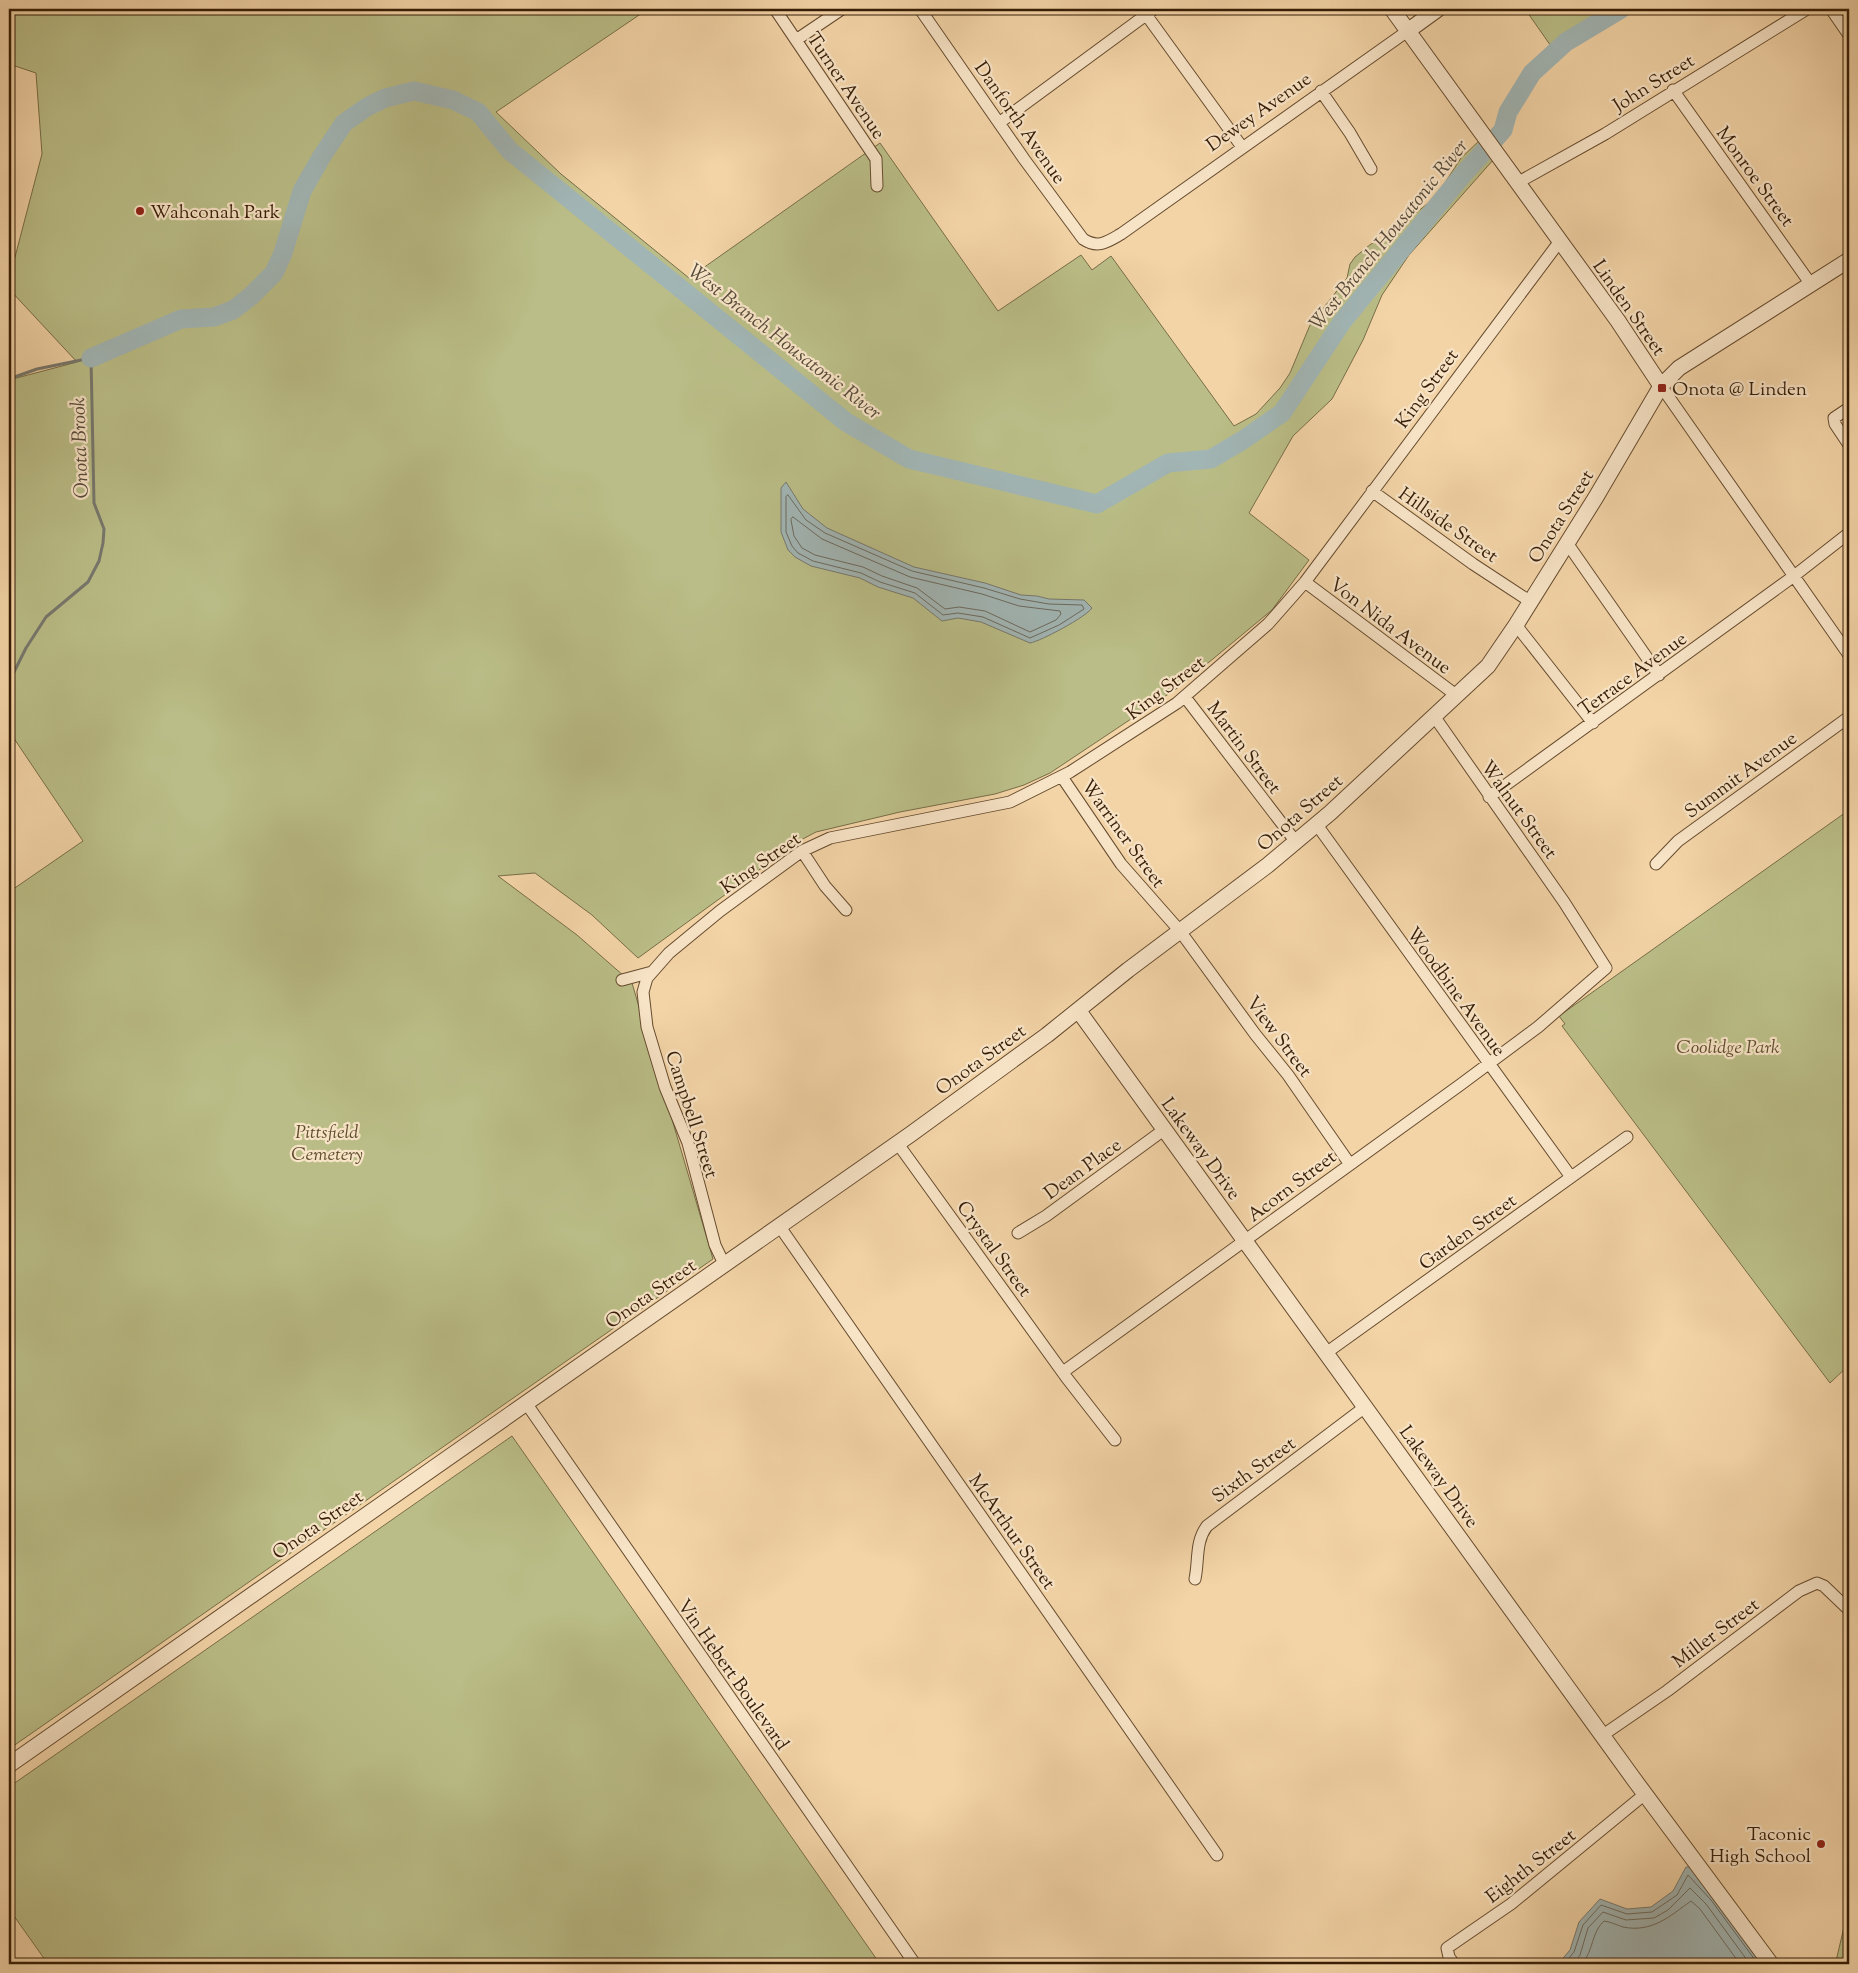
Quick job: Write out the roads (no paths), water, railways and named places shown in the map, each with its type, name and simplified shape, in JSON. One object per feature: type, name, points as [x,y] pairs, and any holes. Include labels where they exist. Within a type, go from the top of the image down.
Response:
[{"type":"street","name":"Turner Avenue","points":[[775,9],[876,160],[877,186]]},
{"type":"street","points":[[796,40],[842,9]]},
{"type":"street","name":"Danforth Avenue","points":[[920,9],[1083,239],[1092,245],[1102,245]]},
{"type":"street","name":"Linden Street","points":[[1392,9],[1560,241],[1849,655]]},
{"type":"street","name":"Dewey Avenue","points":[[1102,245],[1121,234],[1438,9]]},
{"type":"street","name":"John Street","points":[[1517,183],[1605,134],[1673,90],[1807,9]]},
{"type":"street","points":[[1831,9],[1849,35]]},
{"type":"street","points":[[999,123],[1147,10],[1242,147]]},
{"type":"street","name":"Monroe Street","points":[[1673,90],[1810,283]]},
{"type":"street","points":[[1321,91],[1350,133],[1371,169]]},
{"type":"street","name":"King Street","points":[[652,972],[669,953],[720,911],[802,851],[830,838],[1010,802],[1062,777],[1128,737],[1185,697],[1268,624],[1305,582],[1560,241]]},
{"type":"street","name":"Onota Street","points":[[9,1765],[898,1144],[1078,1010],[1317,825],[1488,666],[1531,602],[1660,386],[1679,368],[1849,260]]},
{"type":"street","points":[[1849,408],[1834,418],[1835,424],[1849,445]]},
{"type":"street","name":"Hillside Street","points":[[1372,491],[1473,564],[1531,602]]},
{"type":"street","name":"Terrace Avenue","points":[[1489,797],[1794,576],[1849,533]]},
{"type":"street","points":[[1567,543],[1659,675]]},
{"type":"street","name":"Von Nida Avenue","points":[[1305,582],[1456,695]]},
{"type":"street","points":[[1516,625],[1593,723]]},
{"type":"street","name":"Martin Street","points":[[1185,697],[1296,842]]},
{"type":"street","name":"Walnut Street","points":[[1434,716],[1577,922],[1606,968],[1539,1026]]},
{"type":"street","name":"Summit Avenue","points":[[1656,864],[1678,841],[1849,717]]},
{"type":"street","name":"Warriner Street","points":[[1062,777],[1121,864],[1180,931]]},
{"type":"street","name":"Woodbine Avenue","points":[[1317,825],[1571,1177]]},
{"type":"street","points":[[802,851],[825,886],[846,910]]},
{"type":"street","name":"View Street","points":[[1180,931],[1255,1034],[1288,1075],[1349,1164]]},
{"type":"street","points":[[622,980],[652,972]]},
{"type":"street","name":"Campbell Street","points":[[652,972],[647,978],[644,992],[647,1027],[665,1087],[688,1144],[716,1245],[725,1266]]},
{"type":"street","name":"Lakeway Drive","points":[[1078,1010],[1645,1794],[1771,1964]]},
{"type":"street","name":"Acorn Street","points":[[1063,1372],[1539,1026]]},
{"type":"street","name":"Dean Place","points":[[1018,1233],[1046,1216],[1165,1129]]},
{"type":"street","name":"Garden Street","points":[[1326,1353],[1627,1137]]},
{"type":"street","name":"Crystal Street","points":[[898,1144],[1063,1372],[1115,1440]]},
{"type":"street","name":"McArthur Street","points":[[780,1228],[1217,1855]]},
{"type":"street","name":"Vin Hebert Boulevard","points":[[526,1403],[915,1964]]},
{"type":"street","name":"Sixth Street","points":[[1195,1579],[1198,1564],[1198,1545],[1207,1526],[1365,1407]]},
{"type":"street","name":"Miller Street","points":[[1603,1735],[1667,1691],[1799,1591],[1817,1583],[1824,1586],[1847,1608]]},
{"type":"street","name":"Eighth Street","points":[[1454,1964],[1449,1957],[1448,1948],[1511,1904],[1645,1794]]},
{"type":"water","points":[[786,482],[803,509],[827,528],[914,567],[985,583],[1021,595],[1049,599],[1084,600],[1092,608],[1063,628],[1030,643],[981,622],[958,618],[942,621],[913,598],[878,587],[860,578],[811,566],[795,557],[788,550],[781,532],[781,488]]},
{"type":"water","points":[[1686,1867],[1690,1867],[1763,1964],[1558,1964],[1570,1950],[1579,1922],[1600,1899],[1627,1909],[1651,1907],[1673,1891]]},
{"type":"waterway","name":"West Branch Housatonic River","points":[[91,358],[181,319],[214,317],[233,310],[251,296],[274,273],[283,253],[302,191],[344,123],[367,107],[385,98],[414,91],[453,100],[478,112],[510,151],[846,422],[909,459],[1097,504],[1168,463],[1211,459],[1282,413],[1342,322],[1460,178],[1503,130],[1508,112],[1532,73],[1566,42],[1621,9]]},
{"type":"waterway","name":"Onota Brook","points":[[9,379],[37,369],[91,358],[94,503],[104,529],[99,561],[88,582],[46,617],[26,648],[9,682]]},
{"type":"place","name":"Wahconah Park","points":[[140,211]]},
{"type":"place","name":"Onota @ Linden","points":[[1662,388]]},
{"type":"place","name":"Taconic High School","points":[[1821,1844]]},
{"type":"park label","name":"Coolidge Park","points":[[1728,1046]]},
{"type":"park label","name":"Pittsfield Cemetery","points":[[327,1142]]}]
